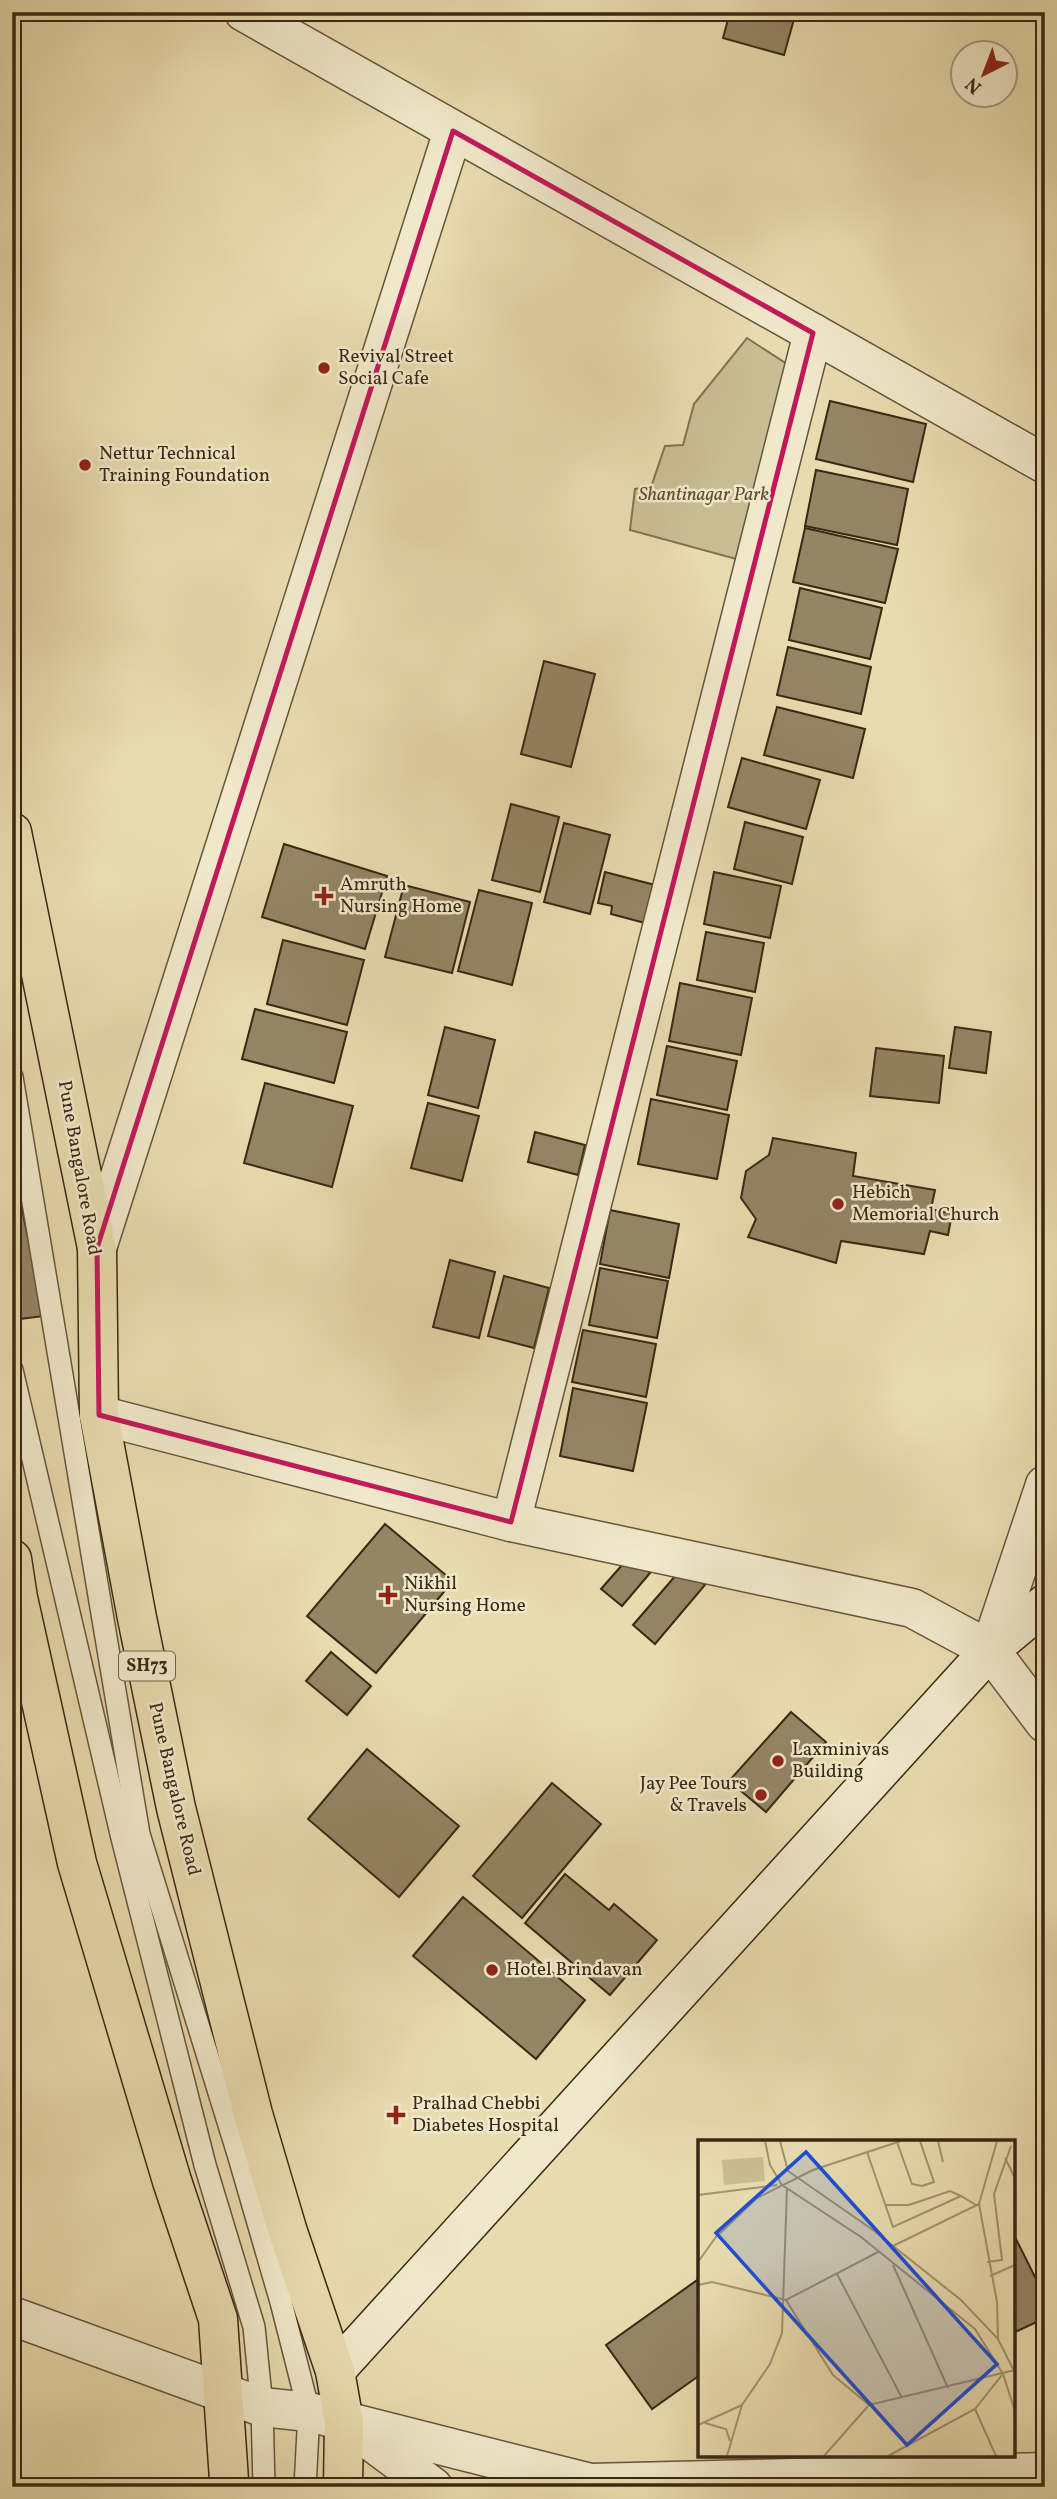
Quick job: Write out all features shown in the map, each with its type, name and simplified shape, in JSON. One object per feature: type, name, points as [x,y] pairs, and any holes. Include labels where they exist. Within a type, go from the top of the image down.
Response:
[{"type":"main road","name":"Pune Bangalore Road","points":[[12,832],[97,1248],[99,1415],[137,1618],[176,1808],[253,2114],[287,2229],[335,2371],[327,2417],[343,2487]]},
{"type":"main road","points":[[12,1559],[18,1598],[78,1863],[172,2181],[218,2319],[229,2480],[227,2487]]},
{"type":"street","points":[[244,12],[1045,464]]},
{"type":"street","points":[[97,1248],[453,131]]},
{"type":"street","points":[[510,1522],[813,333]]},
{"type":"street","points":[[99,1415],[510,1522],[912,1608],[990,1650],[1045,1723]]},
{"type":"street","points":[[990,1650],[1045,1485]]},
{"type":"street","points":[[335,2371],[990,1650],[1045,1604]]},
{"type":"street","points":[[12,2316],[262,2407],[327,2417],[590,2483],[1045,2472]]},
{"type":"street","points":[[327,2417],[433,2487]]},
{"type":"lane","points":[[12,1077],[139,1834],[281,2302],[327,2417],[305,2487]]},
{"type":"lane","points":[[12,1370],[125,1851],[205,2165],[254,2327],[262,2407],[264,2487]]},
{"type":"highlighted area","points":[[453,131],[813,333],[511,1522],[99,1415],[97,1248]]},
{"type":"green space","name":"Shantinagar Park","points":[[747,338],[793,368],[740,560],[630,530],[635,489],[651,487],[665,446],[683,445],[694,404]]},
{"type":"building","points":[[730,12],[796,12],[784,55],[723,38]]},
{"type":"building","points":[[830,401],[926,424],[913,482],[816,459]]},
{"type":"building","points":[[816,470],[908,489],[897,545],[805,526]]},
{"type":"building","points":[[805,528],[898,549],[885,603],[793,582]]},
{"type":"building","points":[[800,588],[882,608],[870,659],[789,640]]},
{"type":"building","points":[[788,647],[871,667],[861,714],[777,695]]},
{"type":"building","points":[[544,661],[595,674],[571,767],[521,754]]},
{"type":"building","points":[[777,707],[865,729],[853,778],[764,755]]},
{"type":"building","points":[[742,758],[820,780],[806,829],[728,807]]},
{"type":"building","points":[[511,804],[559,817],[540,892],[492,880]]},
{"type":"building","points":[[745,822],[803,837],[792,884],[734,869]]},
{"type":"building","points":[[564,823],[610,835],[590,914],[544,902]]},
{"type":"building","name":"Amruth Nursing Home","points":[[284,844],[387,876],[365,949],[262,917]]},
{"type":"building","points":[[605,872],[655,885],[645,923],[611,914],[612,906],[598,903]]},
{"type":"building","points":[[714,872],[781,886],[770,938],[704,924]]},
{"type":"building","points":[[404,885],[470,902],[452,973],[385,957]]},
{"type":"building","points":[[479,890],[532,903],[512,985],[458,971]]},
{"type":"building","points":[[706,932],[764,943],[755,992],[697,980]]},
{"type":"building","points":[[283,940],[364,960],[347,1025],[267,1004]]},
{"type":"building","points":[[680,983],[752,998],[741,1055],[669,1041]]},
{"type":"building","points":[[255,1009],[347,1032],[334,1083],[242,1059]]},
{"type":"building","points":[[445,1027],[495,1040],[478,1108],[428,1095]]},
{"type":"building","points":[[955,1027],[991,1032],[986,1073],[949,1068]]},
{"type":"building","points":[[667,1046],[737,1061],[727,1110],[657,1095]]},
{"type":"building","points":[[876,1048],[944,1056],[939,1103],[870,1096]]},
{"type":"building","points":[[265,1083],[353,1106],[332,1187],[244,1163]]},
{"type":"building","points":[[651,1099],[729,1115],[717,1179],[638,1164]]},
{"type":"building","points":[[428,1103],[479,1116],[462,1181],[411,1168]]},
{"type":"building","points":[[535,1132],[585,1145],[578,1175],[528,1162]]},
{"type":"building","name":"Hebich Memorial Church","points":[[773,1138],[856,1153],[853,1176],[935,1190],[931,1209],[952,1214],[948,1235],[930,1231],[924,1254],[841,1241],[836,1263],[748,1237],[756,1219],[741,1198],[746,1171],[769,1155]]},
{"type":"building","points":[[12,1160],[44,1316],[12,1320]]},
{"type":"building","points":[[610,1210],[679,1224],[669,1278],[600,1264]]},
{"type":"building","points":[[450,1260],[495,1272],[479,1338],[433,1327]]},
{"type":"building","points":[[600,1268],[668,1281],[657,1338],[589,1325]]},
{"type":"building","points":[[504,1276],[549,1288],[534,1348],[488,1336]]},
{"type":"building","points":[[583,1330],[656,1344],[646,1397],[572,1382]]},
{"type":"building","points":[[573,1388],[647,1403],[633,1471],[560,1456]]},
{"type":"building","points":[[385,1524],[453,1581],[376,1673],[307,1616]]},
{"type":"building","points":[[630,1556],[650,1573],[622,1606],[601,1589]]},
{"type":"building","points":[[683,1567],[705,1585],[655,1644],[633,1625]]},
{"type":"building","points":[[331,1652],[371,1686],[347,1715],[306,1681]]},
{"type":"building","name":"Laxminivas Building","points":[[791,1712],[826,1742],[766,1812],[729,1781]]},
{"type":"building","points":[[367,1749],[459,1826],[399,1897],[308,1819]]},
{"type":"building","points":[[552,1783],[601,1824],[522,1918],[473,1876]]},
{"type":"building","points":[[565,1874],[609,1910],[614,1904],[657,1940],[610,1995],[525,1923]]},
{"type":"building","points":[[463,1897],[585,2000],[536,2059],[413,1956]]},
{"type":"building","points":[[1015,2237],[1045,2297],[1045,2318],[1015,2332]]},
{"type":"building","points":[[698,2279],[698,2376],[652,2409],[606,2345]]},
{"type":"place","name":"Revival Street Social Cafe","points":[[324,368]]},
{"type":"place","name":"Nettur Technical Training Foundation","points":[[85,465]]},
{"type":"place","name":"Amruth Nursing Home","points":[[324,896]]},
{"type":"place","name":"Hebich Memorial Church","points":[[838,1204]]},
{"type":"place","name":"Nikhil Nursing Home","points":[[388,1595]]},
{"type":"place","name":"Laxminivas Building","points":[[778,1761]]},
{"type":"place","name":"Jay Pee Tours & Travels","points":[[761,1795]]},
{"type":"place","name":"Hotel Brindavan","points":[[492,1970]]},
{"type":"place","name":"Pralhad Chebbi Diabetes Hospital","points":[[396,2115]]}]
